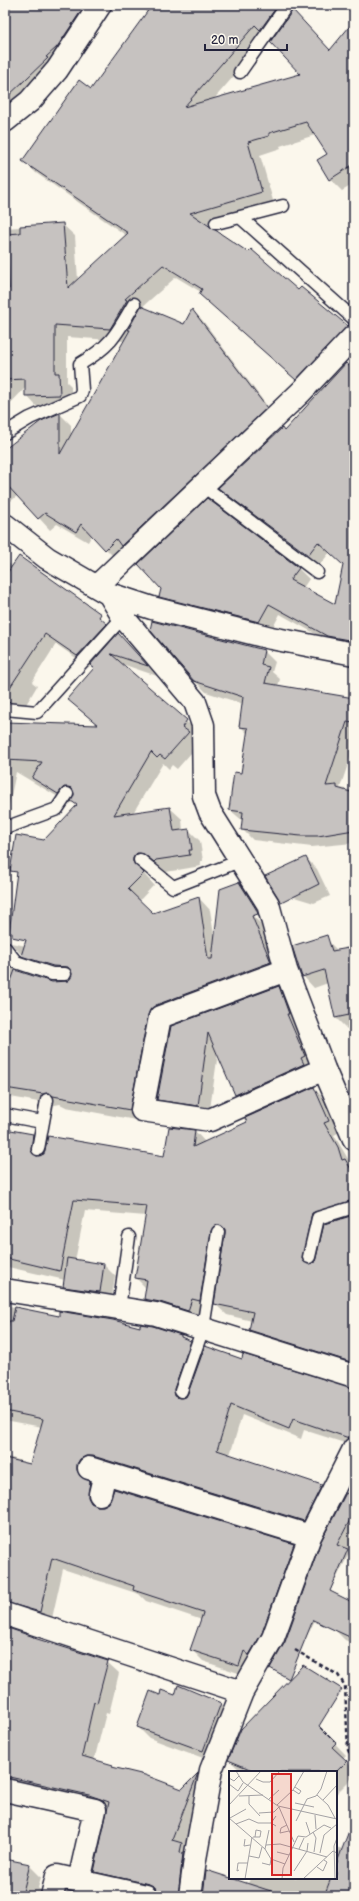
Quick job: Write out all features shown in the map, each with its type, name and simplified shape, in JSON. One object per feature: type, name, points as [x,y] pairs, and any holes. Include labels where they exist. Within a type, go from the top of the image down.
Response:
[{"type":"street","points":[[5,121],[30,101],[57,70],[100,5]]},
{"type":"street","points":[[103,590],[202,485],[301,392],[354,336]]},
{"type":"street","points":[[5,525],[47,558],[103,590],[152,608],[263,636],[354,654]]},
{"type":"street","points":[[103,590],[123,617],[195,702],[203,725],[204,796],[210,812],[242,860],[268,904],[286,970],[324,1069],[354,1139]]},
{"type":"street","points":[[286,970],[160,1017],[142,1110],[210,1120],[324,1069]]},
{"type":"street","points":[[5,1290],[156,1314],[354,1376]]},
{"type":"street","points":[[190,1896],[211,1770],[242,1692],[274,1638],[310,1536],[354,1449]]},
{"type":"street","points":[[100,1494],[97,1470],[310,1536]]},
{"type":"street","points":[[5,1614],[242,1692]]},
{"type":"street","points":[[5,1790],[95,1810],[79,1881]]},
{"type":"street","points":[[52,1896],[57,1876],[146,1896]]},
{"type":"lane","points":[[240,72],[287,5]]},
{"type":"lane","points":[[216,223],[284,206]]},
{"type":"lane","points":[[240,217],[354,319]]},
{"type":"lane","points":[[5,433],[30,418],[80,396],[82,390],[80,364],[100,352],[115,338],[134,304]]},
{"type":"lane","points":[[202,485],[317,572]]},
{"type":"lane","points":[[5,709],[36,712],[123,617]]},
{"type":"lane","points":[[5,828],[57,810],[67,794]]},
{"type":"lane","points":[[140,860],[173,887],[242,860]]},
{"type":"lane","points":[[5,948],[16,962],[52,974],[65,974]]},
{"type":"lane","points":[[38,1149],[46,1100]]},
{"type":"lane","points":[[5,1115],[42,1122]]},
{"type":"lane","points":[[309,1258],[318,1218],[354,1207]]},
{"type":"lane","points":[[181,1391],[203,1328],[218,1232]]},
{"type":"lane","points":[[119,1308],[129,1237]]},
{"type":"path","points":[[274,1638],[338,1675],[345,1686],[348,1750],[354,1762]]},
{"type":"building","points":[[5,5],[85,5],[57,47],[46,57],[48,58],[5,99]]},
{"type":"building","points":[[152,5],[278,5],[260,30],[255,25],[184,107],[300,74],[270,42],[293,10],[330,50],[354,21],[354,164],[329,180],[317,160],[327,154],[306,122],[269,133],[269,136],[248,142],[262,192],[190,213],[248,252],[251,249],[298,290],[301,287],[348,326],[296,380],[199,294],[202,289],[163,265],[125,299],[127,300],[110,329],[55,325],[55,373],[59,373],[60,395],[25,396],[25,379],[5,380],[5,289],[9,289],[6,234],[20,233],[20,226],[63,223],[68,288],[128,233],[22,161],[79,80],[91,89]]},
{"type":"building","points":[[141,306],[184,324],[192,309],[267,408],[121,546],[116,539],[105,550],[81,524],[76,532],[45,513],[38,519],[5,483],[5,449],[41,421],[60,413],[60,454],[130,330],[128,330]]},
{"type":"building","points":[[346,363],[354,371],[354,641],[327,636],[269,604],[259,622],[159,597],[161,589],[138,564],[207,498],[299,568],[290,580],[335,604],[343,565],[318,542],[308,555],[218,488],[282,428],[284,431]]},
{"type":"building","points":[[19,556],[101,614],[99,617],[107,624],[77,656],[45,634],[5,695],[5,576]]},
{"type":"building","points":[[152,621],[264,650],[261,665],[269,667],[265,683],[354,698],[354,723],[347,722],[326,786],[337,785],[337,788],[354,793],[354,830],[318,836],[301,836],[241,830],[243,812],[229,810],[234,772],[241,773],[248,728],[239,727],[243,697],[194,681],[150,630]]},
{"type":"building","points":[[118,633],[148,666],[111,654],[187,720],[182,727],[189,732],[165,759],[160,755],[157,758],[151,752],[114,815],[170,807],[174,831],[189,829],[192,850],[189,850],[190,855],[156,860],[154,862],[144,854],[137,853],[133,858],[133,862],[144,873],[128,889],[153,913],[199,897],[208,959],[212,959],[220,889],[239,882],[258,914],[252,916],[271,962],[156,1005],[151,1009],[148,1015],[130,1110],[53,1096],[48,1093],[43,1094],[5,1088],[5,979],[11,981],[15,970],[52,982],[68,981],[72,974],[68,967],[53,966],[21,956],[26,940],[12,937],[12,933],[9,933],[17,872],[10,871],[16,835],[44,840],[77,805],[71,801],[74,794],[71,788],[64,787],[58,794],[32,778],[42,762],[5,760],[5,722],[98,725],[67,699],[94,668],[90,665]]},
{"type":"building","points":[[306,857],[319,884],[281,903],[265,876]]},
{"type":"building","points":[[327,935],[332,951],[354,947],[354,1014],[335,1018],[324,970],[302,977],[292,946]]},
{"type":"building","points":[[279,986],[289,1014],[287,1014],[305,1056],[301,1058],[304,1064],[235,1095],[208,1033],[198,1106],[157,1100],[171,1026]]},
{"type":"building","points":[[314,1087],[329,1121],[324,1123],[338,1147],[342,1160],[345,1159],[354,1174],[354,1200],[312,1213],[302,1259],[308,1264],[315,1262],[324,1224],[354,1215],[354,1363],[249,1330],[253,1312],[214,1304],[225,1233],[225,1229],[220,1225],[215,1225],[211,1231],[200,1301],[192,1299],[188,1311],[160,1302],[144,1299],[147,1280],[135,1278],[147,1206],[74,1200],[60,1271],[5,1258],[5,1129],[33,1134],[31,1151],[37,1156],[44,1154],[48,1136],[164,1156],[169,1127],[195,1130],[193,1147],[247,1122],[245,1118]]},
{"type":"building","points":[[67,1258],[104,1264],[100,1292],[63,1287]]},
{"type":"building","points":[[15,1307],[59,1316],[59,1311],[113,1320],[140,1327],[140,1324],[153,1326],[181,1335],[181,1337],[191,1341],[174,1389],[175,1396],[179,1398],[186,1397],[188,1393],[205,1346],[242,1359],[243,1354],[354,1388],[354,1437],[349,1438],[293,1419],[289,1429],[231,1405],[217,1450],[322,1485],[304,1521],[93,1456],[86,1456],[80,1459],[77,1464],[77,1470],[80,1476],[90,1481],[88,1497],[91,1503],[97,1506],[103,1506],[109,1503],[114,1489],[294,1544],[262,1633],[249,1655],[244,1651],[239,1666],[190,1650],[203,1613],[133,1590],[134,1586],[52,1558],[40,1612],[5,1602],[5,1458],[30,1464],[43,1419],[5,1411],[5,1339],[9,1321],[12,1321]]},
{"type":"building","points":[[346,1493],[354,1495],[354,1512],[337,1545],[348,1549],[330,1591],[354,1603],[354,1639],[313,1620],[289,1679],[270,1668],[285,1642],[321,1541]]},
{"type":"building","points":[[5,1627],[34,1638],[108,1661],[97,1703],[94,1702],[82,1756],[113,1765],[112,1767],[145,1775],[182,1789],[198,1773],[172,1840],[182,1843],[180,1852],[183,1853],[178,1896],[158,1896],[155,1887],[149,1884],[94,1872],[109,1802],[89,1795],[5,1776]]},
{"type":"building","points":[[303,1665],[342,1689],[319,1726],[336,1743],[332,1747],[347,1761],[337,1771],[255,1771],[228,1760],[241,1729]]},
{"type":"building","points":[[178,1685],[221,1703],[203,1751],[137,1727],[150,1691],[160,1695],[161,1690],[175,1695]]},
{"type":"building","points":[[352,1823],[354,1823],[354,1896],[324,1896],[331,1879],[337,1879],[337,1862]]},
{"type":"building","points":[[5,1859],[30,1864],[22,1896],[5,1896]]},
{"type":"building","points":[[206,1870],[229,1877],[229,1879],[234,1879],[274,1892],[273,1896],[203,1896]]}]
